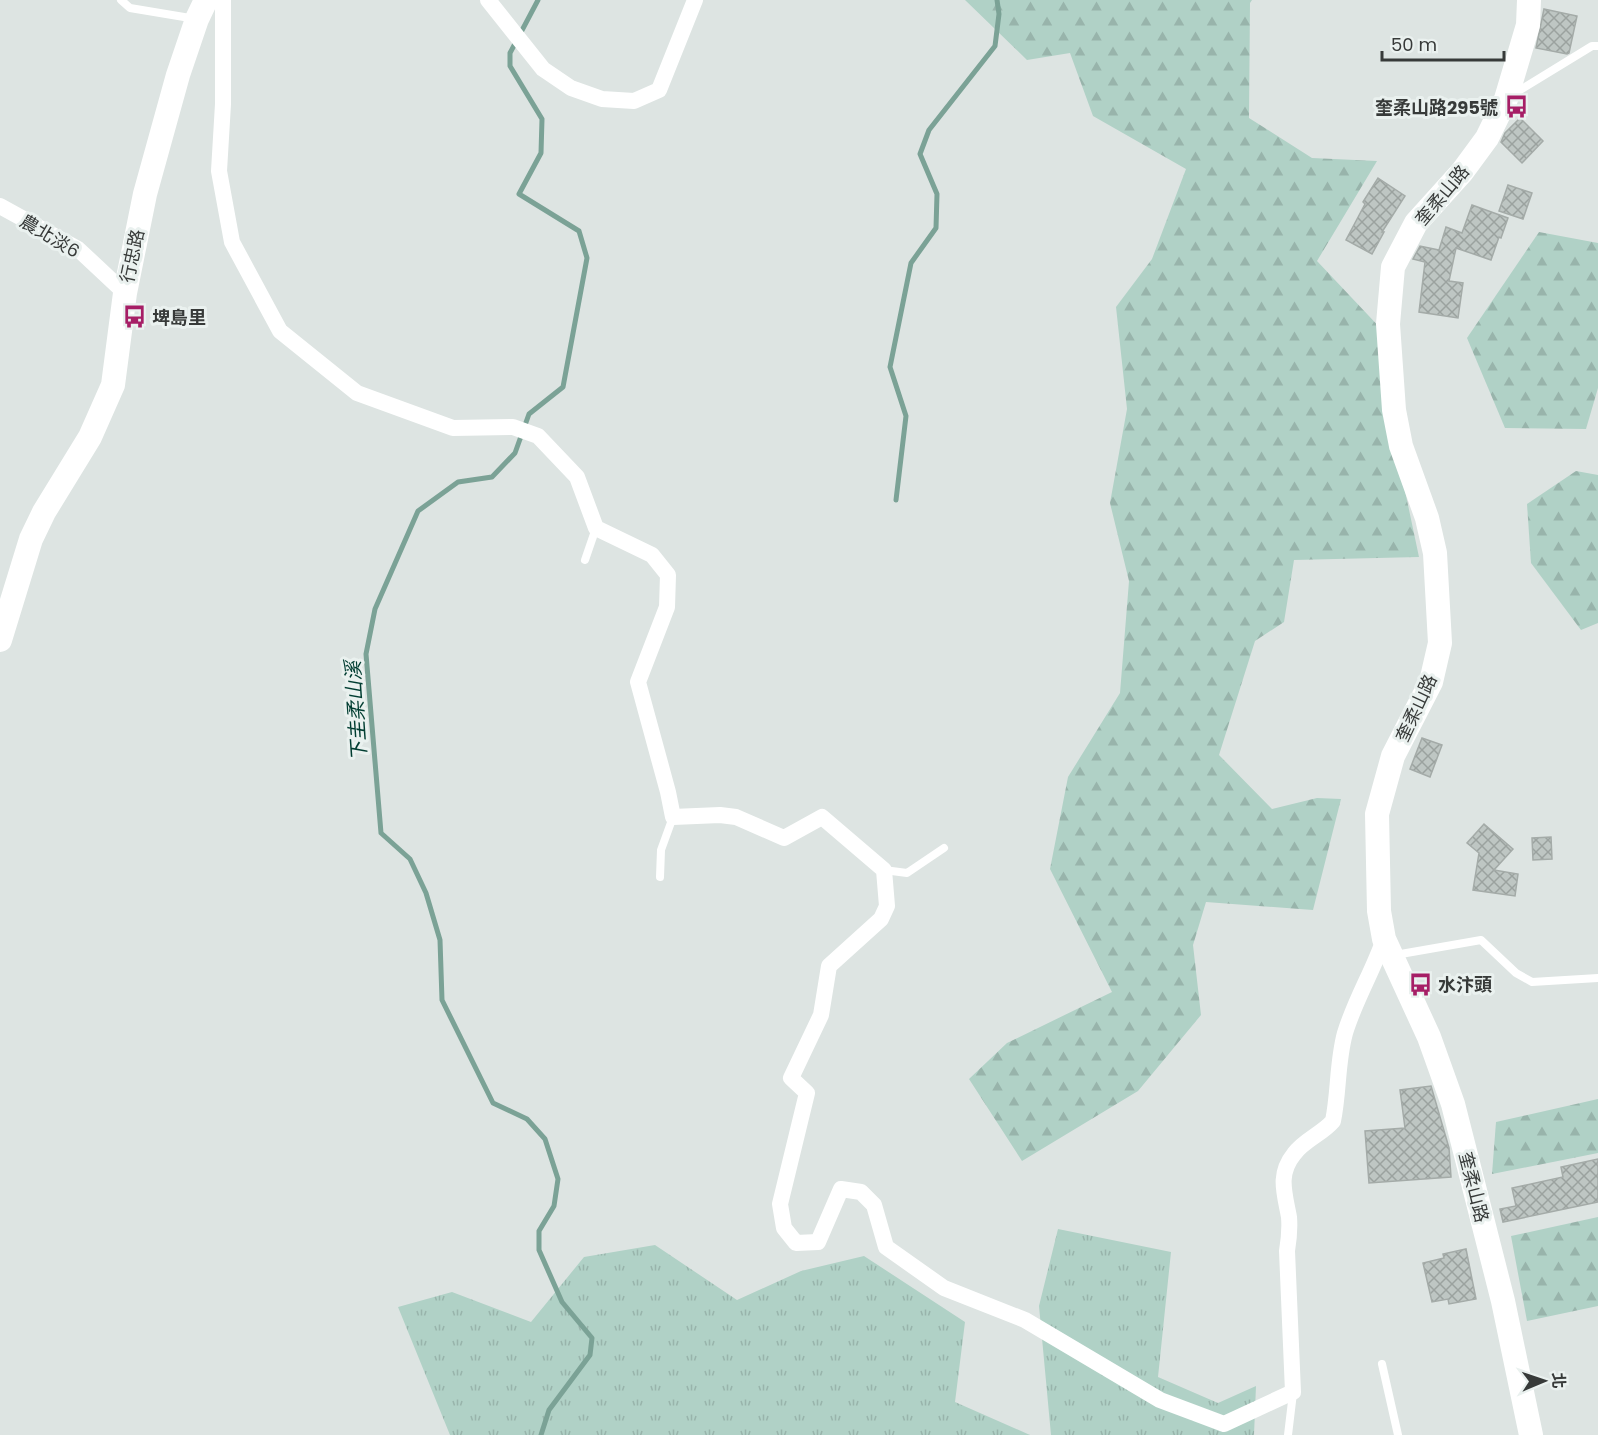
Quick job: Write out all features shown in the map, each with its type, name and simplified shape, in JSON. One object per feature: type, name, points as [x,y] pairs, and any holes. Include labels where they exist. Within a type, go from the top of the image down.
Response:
[{"type":"street","points":[[223,0],[224,104],[219,171],[232,242],[280,331],[357,393],[453,428],[513,427],[538,436],[577,477],[596,528],[652,555],[668,575],[667,607],[638,682],[673,818],[720,815],[736,817],[784,838],[822,817],[884,870],[887,906],[881,919],[829,966],[821,1015],[791,1078],[807,1093],[780,1204],[784,1228],[796,1243],[818,1242],[841,1189],[861,1192],[874,1205],[886,1247],[944,1288],[1026,1320],[1160,1400],[1224,1424],[1293,1392],[1287,1251],[1290,1227],[1282,1183],[1284,1172],[1301,1145],[1333,1121],[1340,1059],[1352,1012],[1388,947]]},
{"type":"street","points":[[488,0],[543,69],[571,88],[602,99],[634,101],[659,90],[695,0]]},
{"type":"street","name":"奎柔山路","points":[[1529,0],[1528,25],[1506,99],[1487,138],[1462,172],[1416,223],[1393,267],[1388,324],[1394,410],[1401,446],[1427,518],[1435,553],[1440,643],[1431,682],[1393,756],[1377,814],[1379,911],[1388,947],[1429,1037],[1453,1104],[1503,1301],[1531,1435]]},
{"type":"street","name":"行忠路","points":[[0,640],[31,539],[44,512],[90,437],[113,385],[125,293],[145,194],[178,75],[201,9]]},
{"type":"street","name":"農北淡6","points":[[0,206],[78,249],[125,293]]},
{"type":"lane","points":[[121,0],[130,8],[201,9]]},
{"type":"lane","points":[[1506,99],[1592,46],[1598,45]]},
{"type":"lane","points":[[585,560],[596,528]]},
{"type":"lane","points":[[660,877],[661,850],[673,818]]},
{"type":"lane","points":[[884,870],[907,873],[944,848]]},
{"type":"lane","points":[[1388,947],[1481,940],[1516,973],[1532,982],[1598,978]]},
{"type":"lane","points":[[1382,1364],[1398,1435]]},
{"type":"lane","points":[[1288,1435],[1293,1392]]},
{"type":"green space","points":[[965,0],[1252,0],[1250,3],[1249,118],[1312,158],[1377,161],[1317,261],[1385,333],[1389,415],[1419,557],[1294,560],[1284,622],[1255,641],[1219,755],[1272,809],[1317,798],[1341,799],[1313,910],[1206,902],[1193,945],[1201,1015],[1138,1091],[1022,1161],[969,1079],[1007,1043],[1112,992],[1050,869],[1068,777],[1120,693],[1129,581],[1110,503],[1127,409],[1116,307],[1152,259],[1186,169],[1093,116],[1070,53],[1027,60]]},
{"type":"green space","points":[[1539,232],[1598,243],[1598,388],[1586,429],[1505,428],[1467,338]]},
{"type":"green space","points":[[1576,471],[1598,475],[1598,623],[1581,630],[1531,563],[1527,504]]},
{"type":"green space","points":[[1598,1099],[1598,1153],[1492,1174],[1496,1122]]},
{"type":"green space","points":[[1598,1217],[1598,1306],[1527,1321],[1511,1236]]},
{"type":"green space","points":[[1058,1229],[1171,1252],[1158,1377],[1218,1403],[1256,1386],[1254,1435],[1051,1435],[1039,1306]]},
{"type":"green space","points":[[655,1245],[737,1300],[801,1271],[864,1256],[965,1322],[955,1402],[1030,1435],[450,1435],[398,1307],[452,1292],[531,1322],[584,1257]]},
{"type":"building","points":[[1544,9],[1577,16],[1569,53],[1536,48]]},
{"type":"building","points":[[1520,118],[1543,141],[1522,163],[1501,142],[1505,133]]},
{"type":"building","points":[[1378,178],[1405,196],[1382,232],[1384,232],[1372,254],[1346,240],[1365,204],[1363,202]]},
{"type":"building","points":[[1508,185],[1532,193],[1523,219],[1499,211]]},
{"type":"building","points":[[1472,205],[1508,218],[1491,260],[1456,248],[1449,281],[1463,283],[1458,318],[1419,312],[1425,262],[1413,259],[1420,246],[1439,250],[1446,227],[1462,233]]},
{"type":"building","points":[[1422,738],[1442,745],[1430,777],[1410,769]]},
{"type":"building","points":[[1484,824],[1513,849],[1494,870],[1518,874],[1515,896],[1473,890],[1479,853],[1467,843]]},
{"type":"building","points":[[1551,837],[1552,859],[1533,860],[1532,838]]},
{"type":"building","points":[[1431,1086],[1449,1148],[1451,1177],[1369,1183],[1365,1131],[1405,1128],[1400,1090]]},
{"type":"building","points":[[1598,1159],[1598,1202],[1503,1222],[1500,1209],[1516,1206],[1512,1188],[1563,1177],[1561,1167]]},
{"type":"building","points":[[1466,1249],[1476,1299],[1449,1304],[1448,1299],[1432,1302],[1423,1263],[1444,1258],[1443,1254]]},
{"type":"waterway","name":"下圭柔山溪","points":[[538,0],[510,53],[510,66],[542,119],[541,153],[519,194],[579,231],[587,258],[563,387],[529,414],[515,453],[492,477],[458,482],[418,511],[375,609],[366,654],[381,833],[410,859],[426,893],[440,940],[442,1000],[493,1103],[527,1119],[545,1139],[558,1179],[554,1206],[539,1231],[539,1250],[562,1302],[592,1338],[590,1355],[549,1410],[541,1435]]},
{"type":"waterway","points":[[896,500],[906,416],[890,367],[911,263],[936,228],[937,194],[920,154],[929,130],[995,46],[999,14],[997,0]]},
{"type":"place","name":"奎柔山路295號","points":[[1516,107]]},
{"type":"place","name":"埤島里","points":[[134,317]]},
{"type":"place","name":"水汴頭","points":[[1420,984]]}]
